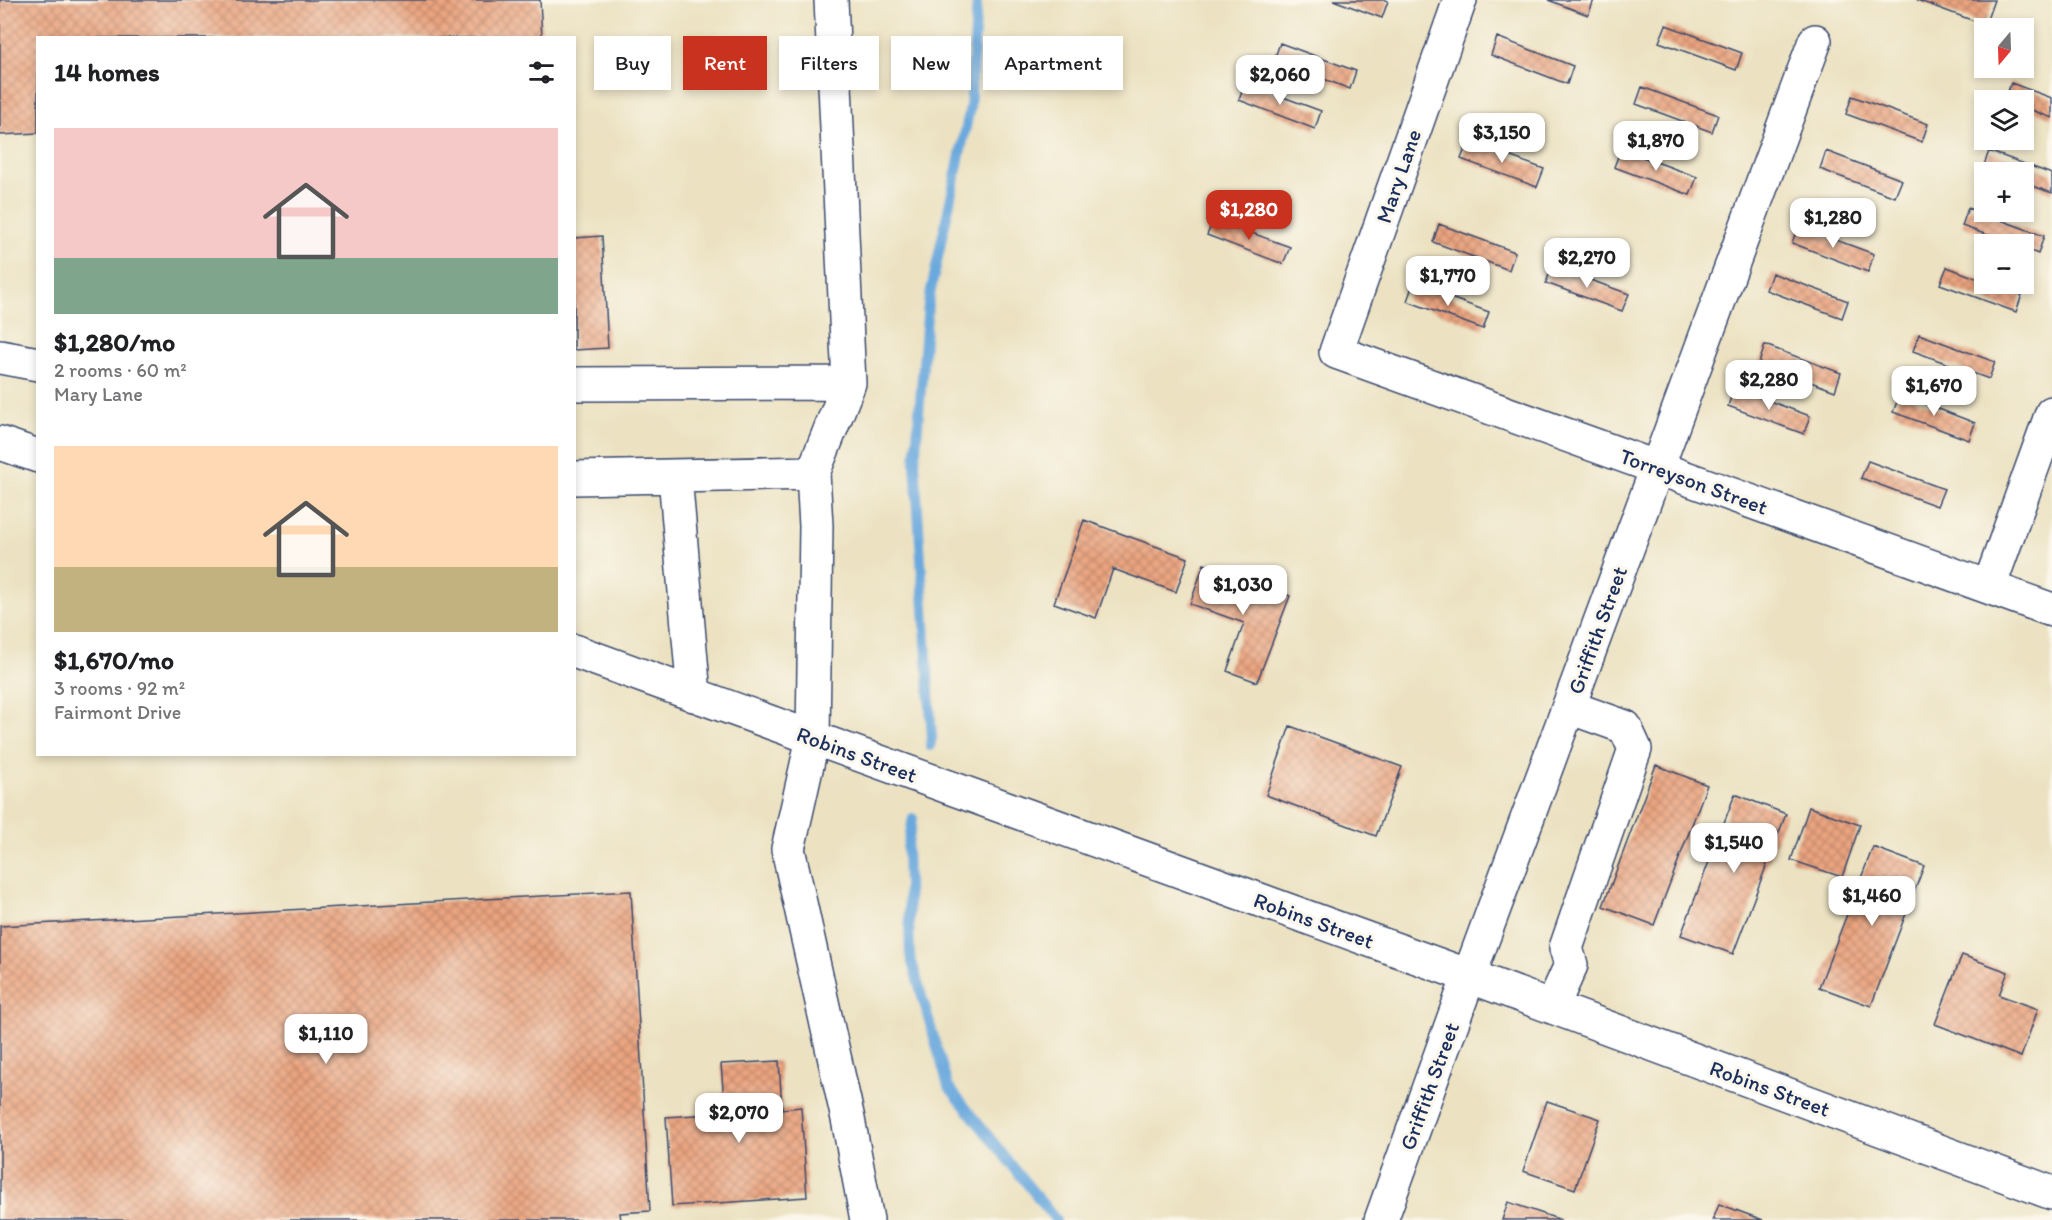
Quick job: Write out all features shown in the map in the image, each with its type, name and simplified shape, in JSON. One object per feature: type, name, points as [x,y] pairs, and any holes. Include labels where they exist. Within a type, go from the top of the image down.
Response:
[{"type":"street","points":[[831,0],[849,383],[813,473],[816,526],[813,738],[788,849],[846,1108],[867,1220]]},
{"type":"street","name":"Mary Lane","points":[[1336,351],[1460,0]]},
{"type":"street","name":"Griffith Street","points":[[1381,1220],[1815,41]]},
{"type":"street","name":"Torreyson Street","points":[[1336,351],[2052,610]]},
{"type":"street","points":[[0,357],[36,363]]},
{"type":"street","points":[[576,384],[849,383]]},
{"type":"street","points":[[1989,587],[2052,413]]},
{"type":"street","points":[[0,442],[36,455]]},
{"type":"street","points":[[576,478],[813,473]]},
{"type":"street","points":[[675,476],[694,694]]},
{"type":"street","name":"Robins Street","points":[[576,652],[1469,976],[2052,1193]]},
{"type":"street","points":[[1552,1007],[1571,966],[1566,948],[1635,749],[1625,727],[1569,707]]},
{"type":"building","points":[[0,0],[540,0],[542,36],[36,36],[36,133],[0,135]]},
{"type":"building","points":[[1333,0],[1385,0],[1388,1],[1382,18]]},
{"type":"building","points":[[1548,0],[1594,0],[1588,15]]},
{"type":"building","points":[[1917,0],[1994,0],[1988,18],[1974,18],[1974,21]]},
{"type":"building","points":[[1666,25],[1742,53],[1736,70],[1659,42]]},
{"type":"building","points":[[1497,37],[1573,66],[1567,84],[1491,55]]},
{"type":"building","points":[[1280,43],[1356,71],[1350,89],[1274,60]]},
{"type":"building","points":[[1245,83],[1321,111],[1315,129],[1239,100]]},
{"type":"building","points":[[2011,83],[2030,90],[2009,90]]},
{"type":"building","points":[[1642,87],[1718,115],[1712,132],[1636,104]]},
{"type":"building","points":[[2034,91],[2052,98],[2052,118],[2034,111]]},
{"type":"building","points":[[1852,96],[1928,124],[1922,142],[1846,114]]},
{"type":"building","points":[[1468,141],[1544,169],[1537,187],[1461,159]]},
{"type":"building","points":[[1621,149],[1697,177],[1690,195],[1614,167]]},
{"type":"building","points":[[1826,151],[1902,180],[1895,197],[1820,169]]},
{"type":"building","points":[[1989,151],[2019,162],[1985,162]]},
{"type":"building","points":[[2034,167],[2052,174],[2052,193],[2034,187]]},
{"type":"building","points":[[1968,208],[1974,210],[1974,222],[2006,222],[2044,236],[2038,254],[2034,252],[2034,234],[1985,234],[1962,226]]},
{"type":"building","points":[[1214,219],[1290,247],[1283,264],[1207,235]]},
{"type":"building","points":[[1439,224],[1515,252],[1509,270],[1433,242]]},
{"type":"building","points":[[1798,226],[1874,254],[1868,272],[1792,243]]},
{"type":"building","points":[[602,236],[608,348],[576,350],[576,238]]},
{"type":"building","points":[[1552,266],[1629,294],[1622,311],[1546,283]]},
{"type":"building","points":[[1947,267],[1974,277],[1974,294],[2022,295],[2016,312],[1940,284]]},
{"type":"building","points":[[1772,273],[1848,301],[1842,318],[1766,290]]},
{"type":"building","points":[[1413,284],[1489,312],[1483,329],[1407,301]]},
{"type":"building","points":[[1919,334],[1995,362],[1989,379],[1913,351]]},
{"type":"building","points":[[1765,345],[1841,373],[1835,391],[1759,363]]},
{"type":"building","points":[[1734,388],[1810,416],[1804,434],[1728,406]]},
{"type":"building","points":[[1900,394],[1975,423],[1969,440],[1893,412]]},
{"type":"building","points":[[1868,461],[1944,489],[1937,506],[1861,478]]},
{"type":"building","points":[[1084,520],[1188,558],[1176,592],[1113,569],[1096,618],[1054,603]]},
{"type":"building","points":[[1204,564],[1290,596],[1257,682],[1227,671],[1244,623],[1190,604]]},
{"type":"building","points":[[1290,726],[1402,767],[1376,836],[1266,795]]},
{"type":"building","points":[[1656,765],[1707,785],[1654,925],[1603,906]]},
{"type":"building","points":[[1735,794],[1786,814],[1733,954],[1681,935]]},
{"type":"building","points":[[1809,807],[1860,825],[1842,877],[1791,860]]},
{"type":"building","points":[[1873,847],[1924,866],[1871,1006],[1819,987]]},
{"type":"building","points":[[631,891],[650,1211],[620,1213],[621,1220],[0,1220],[0,926]]},
{"type":"building","points":[[1962,955],[2008,972],[1999,995],[2038,1009],[2021,1057],[1935,1024]]},
{"type":"building","points":[[779,1061],[782,1109],[801,1107],[807,1197],[672,1206],[666,1117],[725,1113],[721,1064]]},
{"type":"building","points":[[1547,1101],[1600,1119],[1575,1189],[1523,1171]]},
{"type":"building","points":[[1508,1202],[1561,1220],[1502,1220]]},
{"type":"building","points":[[1719,1204],[1763,1220],[1713,1220]]},
{"type":"waterway","points":[[930,746],[932,738],[915,462],[928,304],[970,108],[977,0]]},
{"type":"waterway","points":[[913,818],[907,848],[910,955],[948,1086],[1056,1220]]}]
